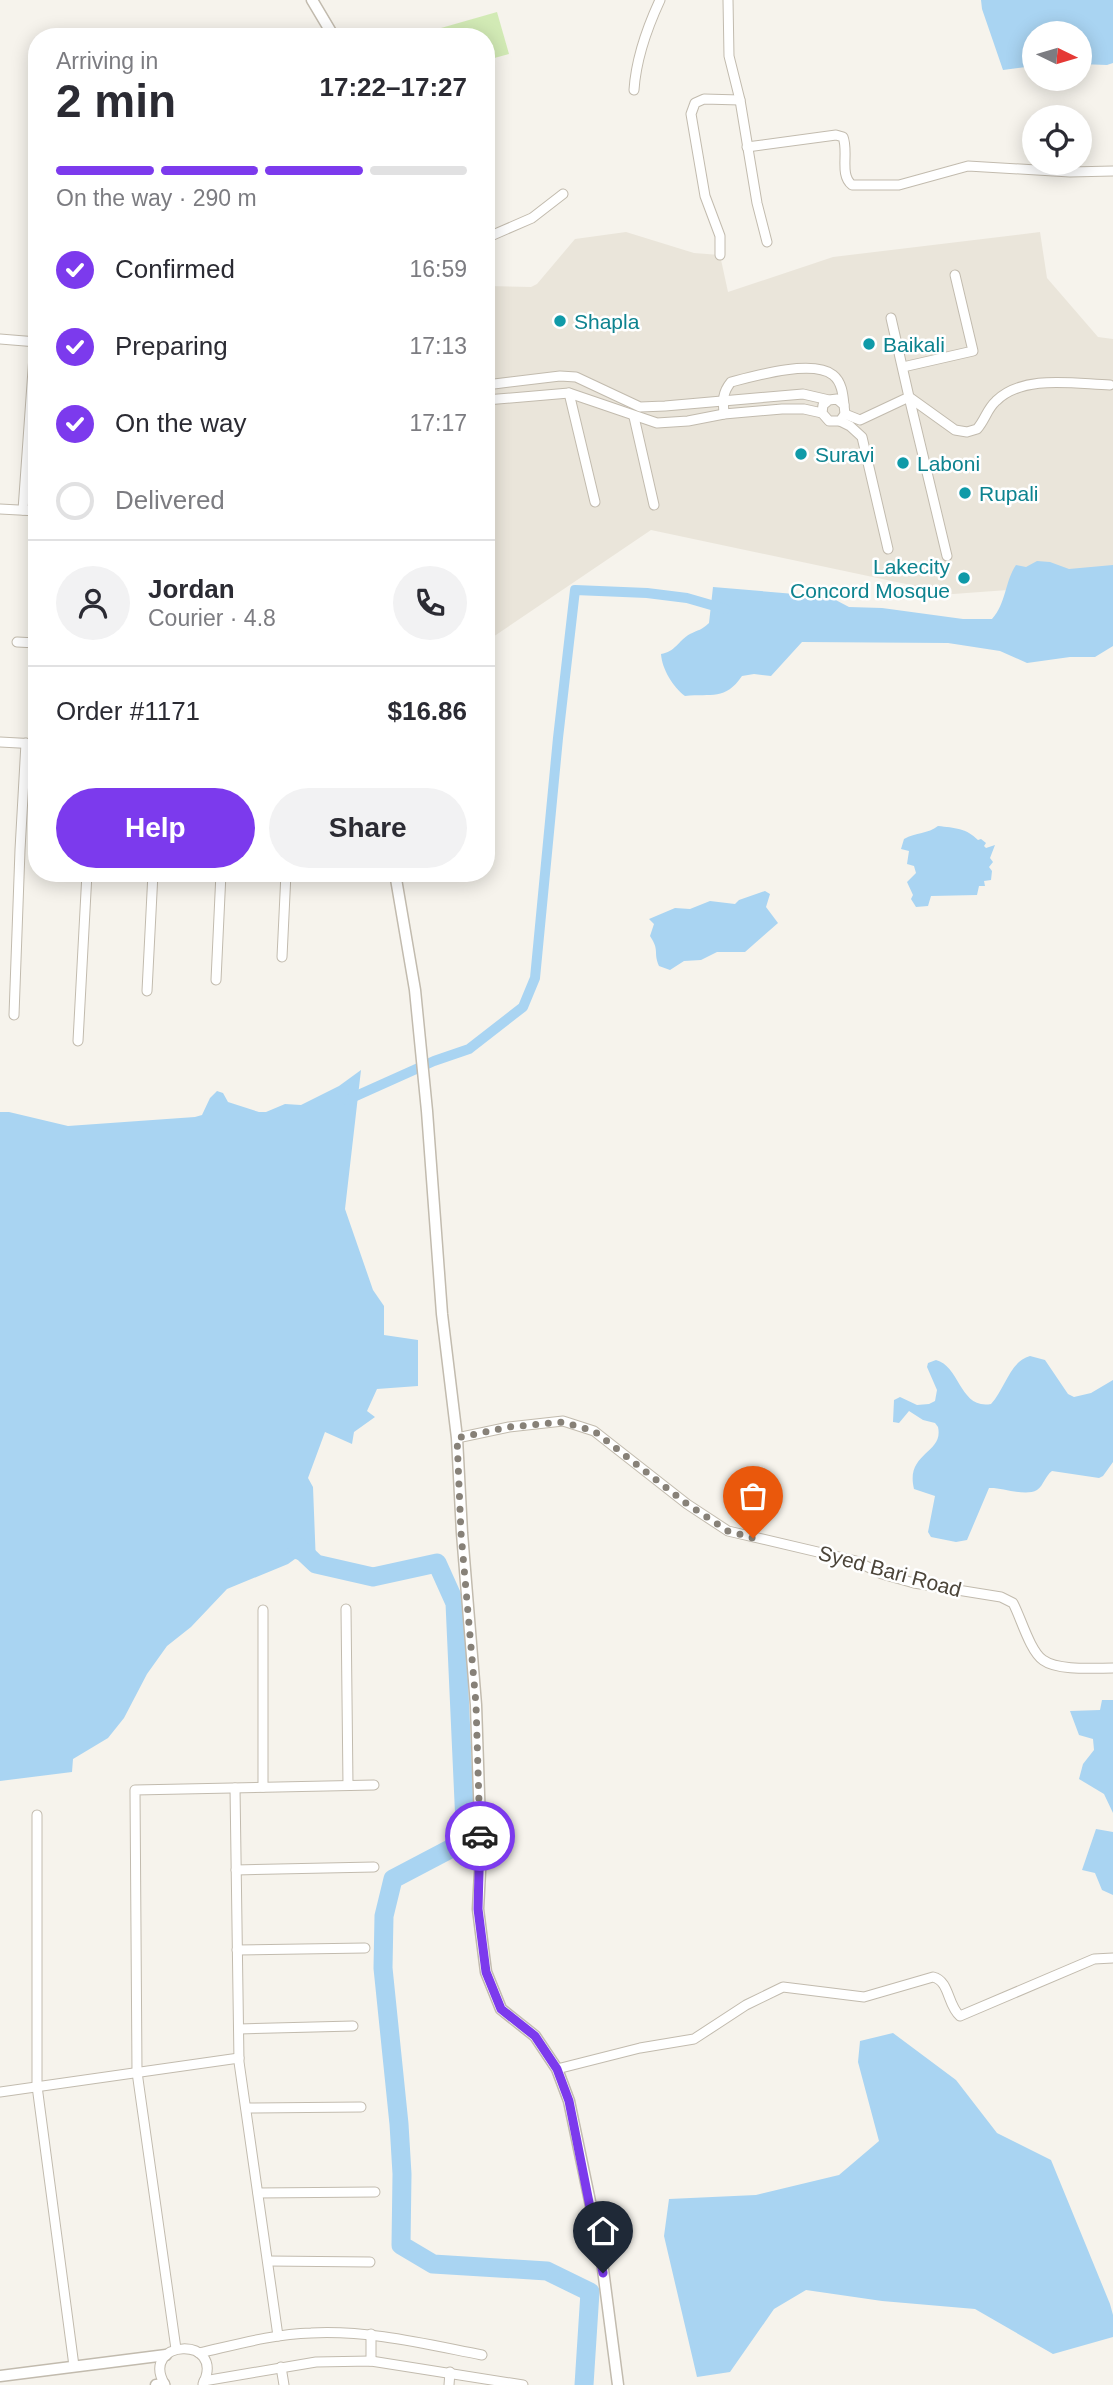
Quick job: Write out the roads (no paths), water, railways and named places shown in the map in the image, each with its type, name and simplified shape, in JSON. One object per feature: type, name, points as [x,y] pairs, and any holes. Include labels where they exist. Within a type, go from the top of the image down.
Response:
[{"type":"street","points":[[312,0],[329,28]]},
{"type":"street","points":[[634,90],[645,39],[660,0]]},
{"type":"street","points":[[728,0],[729,56],[767,242]]},
{"type":"street","points":[[720,255],[720,236],[705,196],[691,114],[695,103],[704,99],[740,100]]},
{"type":"street","points":[[747,147],[836,135],[843,138],[846,146],[845,177],[852,185],[899,186],[968,166],[1070,172],[1113,171]]},
{"type":"street","points":[[495,234],[532,218],[562,194]]},
{"type":"street","points":[[903,367],[973,351],[955,275]]},
{"type":"street","points":[[891,318],[947,556]]},
{"type":"street","points":[[0,339],[28,341]]},
{"type":"street","points":[[724,414],[725,389],[731,382],[796,369],[815,369],[833,374],[842,387],[843,413]]},
{"type":"street","points":[[495,384],[540,378],[576,377],[640,407],[803,394],[829,400],[837,399],[850,426],[862,437],[888,549]]},
{"type":"street","points":[[517,383],[519,397]]},
{"type":"street","points":[[909,397],[955,430],[967,432],[978,429],[995,401],[1009,392],[1033,384],[1110,385]]},
{"type":"street","points":[[596,404],[601,388]]},
{"type":"street","points":[[495,399],[569,393],[657,423],[688,421],[724,414],[804,409],[822,413],[829,421],[843,413]]},
{"type":"street","points":[[569,393],[595,502]]},
{"type":"street","points":[[843,413],[860,420],[909,397]]},
{"type":"street","points":[[822,413],[823,405],[829,400]]},
{"type":"street","points":[[634,417],[654,505]]},
{"type":"street","points":[[23,510],[28,445]]},
{"type":"street","points":[[0,509],[28,511]]},
{"type":"street","points":[[17,642],[28,643]]},
{"type":"street","points":[[0,742],[26,743],[14,1015]]},
{"type":"street","points":[[78,1041],[87,882]]},
{"type":"street","points":[[147,991],[153,882]]},
{"type":"street","points":[[216,979],[221,882]]},
{"type":"street","points":[[282,957],[286,882]]},
{"type":"street","points":[[397,882],[415,990],[442,1314],[457,1438],[461,1533],[476,1704],[481,1853],[478,1909],[486,1972],[501,2009],[535,2036],[557,2069],[569,2101],[601,2254],[618,2385]]},
{"type":"street","name":"Syed Bari Road","points":[[457,1438],[509,1427],[563,1422],[594,1431],[687,1504],[728,1531],[846,1558],[882,1574],[937,1588],[1001,1597],[1013,1603],[1032,1646],[1042,1660],[1082,1669],[1113,1668]]},
{"type":"street","points":[[346,1609],[348,1785]]},
{"type":"street","points":[[263,1610],[263,1787]]},
{"type":"street","points":[[176,2348],[137,2072],[135,1790],[373,1785]]},
{"type":"street","points":[[235,1788],[239,2058],[278,2336]]},
{"type":"street","points":[[37,1815],[37,2086],[74,2365]]},
{"type":"street","points":[[236,1870],[374,1867]]},
{"type":"street","points":[[237,1950],[365,1948]]},
{"type":"street","points":[[557,2069],[640,2048],[694,2039],[746,2005],[783,1987],[864,1997],[938,1977],[943,1980],[954,2011],[960,2016],[1094,1959],[1113,1958]]},
{"type":"street","points":[[239,2029],[353,2026]]},
{"type":"street","points":[[0,2092],[239,2058]]},
{"type":"street","points":[[246,2108],[361,2107]]},
{"type":"street","points":[[258,2193],[375,2192]]},
{"type":"street","points":[[268,2262],[370,2262]]},
{"type":"street","points":[[0,2376],[166,2355],[176,2348],[188,2348],[199,2353],[278,2336],[310,2333],[371,2334],[482,2355]]},
{"type":"street","points":[[371,2334],[371,2361]]},
{"type":"street","points":[[199,2353],[207,2369],[203,2383],[316,2362],[371,2361],[523,2385]]},
{"type":"street","points":[[162,2385],[161,2366],[166,2355]]},
{"type":"street","points":[[281,2367],[284,2385]]},
{"type":"street","points":[[449,2385],[450,2372]]},
{"type":"water","points":[[981,0],[1113,0],[1113,63],[1092,64],[1092,21],[1022,21],[1022,68],[1003,70]]},
{"type":"water","points":[[1037,561],[1050,562],[1069,569],[1113,565],[1113,646],[1095,657],[1070,657],[1027,663],[1000,651],[948,643],[802,642],[771,676],[742,676],[724,693],[710,695],[685,696],[676,688],[663,666],[661,654],[670,651],[690,634],[709,623],[713,587],[830,597],[849,607],[882,608],[963,619],[992,619],[997,613],[1016,565],[1026,567]]},
{"type":"water","points":[[938,826],[965,831],[986,843],[986,848],[995,845],[990,858],[993,862],[989,867],[992,871],[991,880],[984,881],[985,886],[979,886],[977,895],[931,896],[928,906],[916,907],[907,882],[916,873],[914,866],[907,864],[909,851],[901,849],[904,839]]},
{"type":"water","points":[[765,891],[770,894],[766,907],[778,923],[745,952],[717,952],[701,960],[684,961],[670,970],[659,966],[655,945],[650,936],[654,924],[649,919],[675,908],[690,909],[710,901],[735,904]]},
{"type":"water","points":[[361,1070],[345,1209],[373,1290],[384,1306],[384,1335],[418,1340],[418,1386],[377,1389],[367,1411],[375,1417],[354,1432],[352,1444],[325,1432],[308,1478],[313,1487],[316,1564],[295,1559],[227,1589],[191,1627],[167,1646],[147,1674],[124,1718],[108,1738],[73,1759],[72,1772],[0,1781],[0,1112],[68,1126],[195,1117],[202,1115],[210,1098],[217,1091],[223,1093],[228,1102],[266,1112],[285,1104],[301,1105],[339,1086]]},
{"type":"water","points":[[1030,1356],[1045,1360],[1068,1394],[1074,1397],[1091,1393],[1113,1380],[1113,1462],[1099,1478],[1052,1471],[1039,1488],[1032,1492],[989,1488],[967,1540],[956,1542],[931,1537],[928,1532],[935,1496],[914,1489],[913,1477],[919,1460],[936,1443],[938,1427],[909,1411],[899,1423],[893,1422],[894,1400],[900,1397],[917,1405],[935,1401],[937,1390],[927,1367],[928,1363],[936,1360],[950,1370],[973,1400],[981,1404],[991,1404],[1017,1364]]},
{"type":"water","points":[[1102,1700],[1113,1700],[1113,1813],[1104,1794],[1079,1779],[1083,1764],[1094,1750],[1093,1739],[1079,1735],[1070,1711],[1100,1710]]},
{"type":"water","points":[[1096,1829],[1113,1832],[1113,1895],[1102,1890],[1095,1873],[1082,1870]]},
{"type":"water","points":[[893,2033],[956,2080],[997,2133],[1051,2160],[1110,2304],[1113,2337],[1053,2354],[975,2309],[882,2301],[806,2290],[774,2309],[730,2372],[697,2377],[664,2236],[669,2199],[756,2195],[839,2175],[879,2141],[858,2062],[860,2041]]},
{"type":"waterway","points":[[347,1100],[434,1061],[469,1049],[523,1007],[535,978],[575,590],[647,593],[687,598],[725,609]]},
{"type":"waterway","points":[[297,1546],[316,1564],[373,1577],[437,1563],[455,1603],[465,1824],[452,1848],[393,1879],[384,1916],[383,1968],[402,2174],[401,2245],[433,2264],[547,2271],[590,2292],[584,2385]]},
{"type":"place","name":"Shapla","points":[[560,321]]},
{"type":"place","name":"Baikali","points":[[869,344]]},
{"type":"place","name":"Suravi","points":[[801,454]]},
{"type":"place","name":"Laboni","points":[[903,463]]},
{"type":"place","name":"Rupali","points":[[965,493]]},
{"type":"place","name":"Lakecity Concord Mosque","points":[[964,578]]}]
